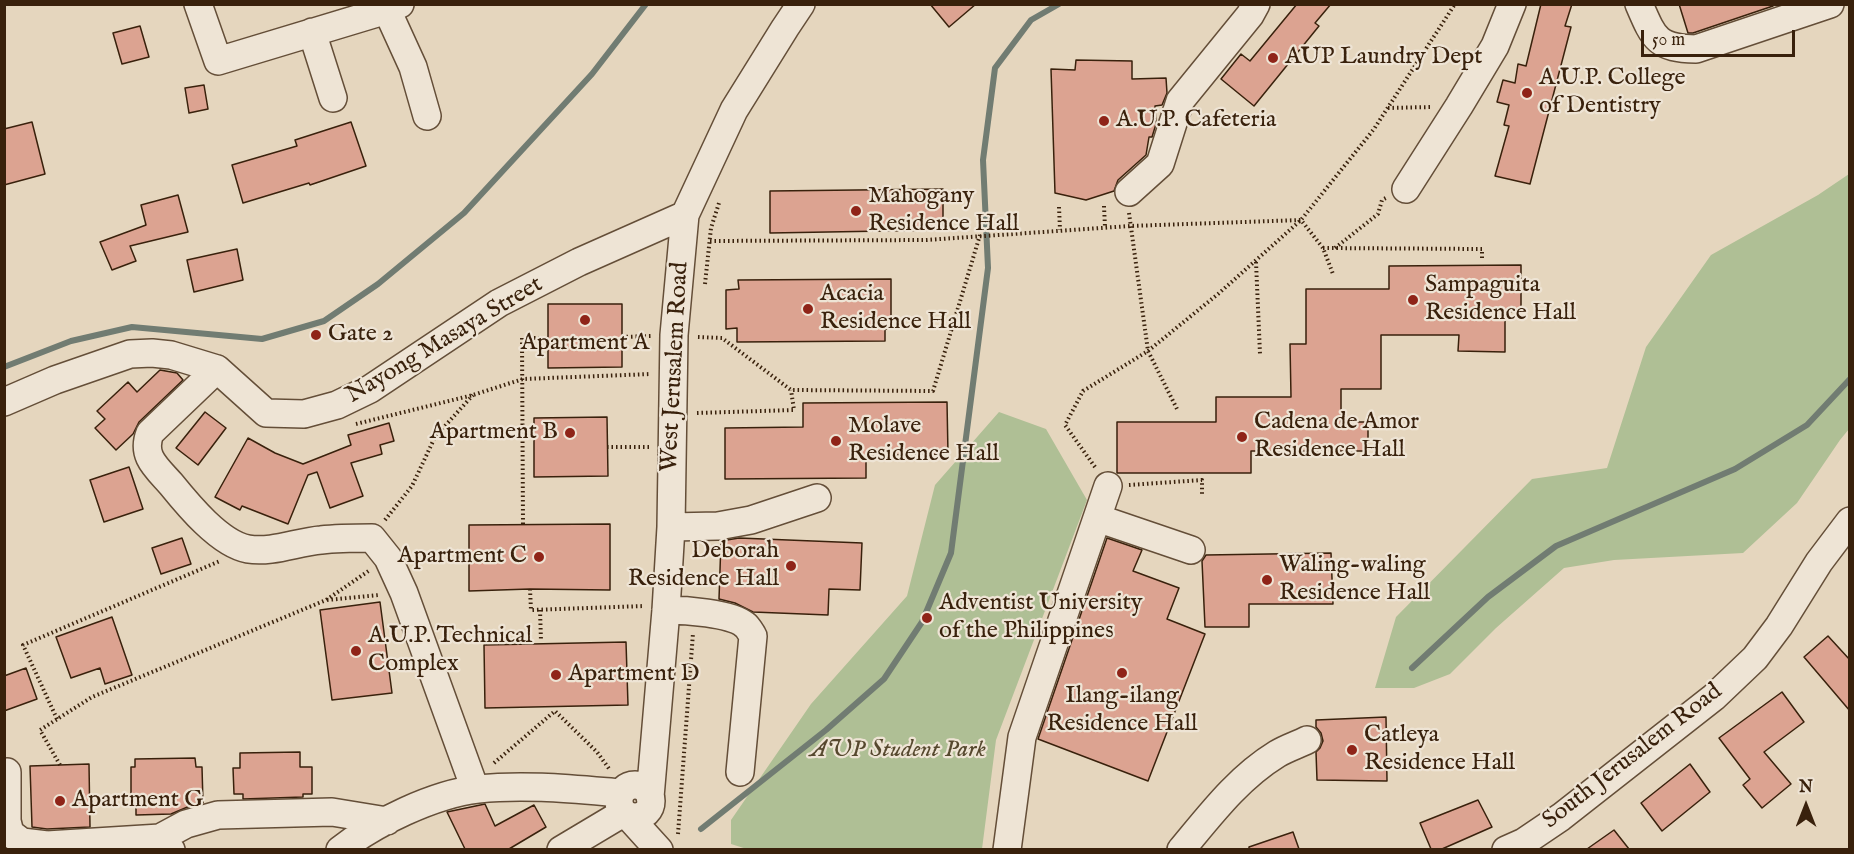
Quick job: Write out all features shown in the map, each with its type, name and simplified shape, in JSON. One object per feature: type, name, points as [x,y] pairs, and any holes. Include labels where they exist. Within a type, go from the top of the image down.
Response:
[{"type":"street","points":[[198,4],[218,61],[394,7],[427,116]]},
{"type":"street","name":"West Jerusalem Road","points":[[632,803],[653,760],[671,527],[674,374],[686,336],[685,215],[734,110],[801,4]]},
{"type":"street","points":[[1129,192],[1160,164],[1180,101],[1250,15],[1256,4]]},
{"type":"street","points":[[1394,195],[1459,106],[1495,46],[1512,4]]},
{"type":"street","points":[[1639,4],[1648,25],[1659,41],[1675,48],[1696,49],[1830,4]]},
{"type":"street","points":[[312,32],[333,98]]},
{"type":"street","name":"Nayong Masaya Street","points":[[4,402],[55,380],[130,354],[152,353],[217,369],[266,412],[304,414],[337,405],[370,389],[499,303],[579,262],[685,215]]},
{"type":"street","points":[[217,369],[150,433],[146,445],[151,461],[196,513],[237,545],[248,549],[269,548],[320,540],[380,548],[404,593],[473,783]]},
{"type":"street","points":[[1007,849],[1022,737],[1108,486]]},
{"type":"street","points":[[671,527],[718,526],[751,520],[816,498]]},
{"type":"street","points":[[1097,518],[1191,550]]},
{"type":"street","name":"South Jerusalem Road","points":[[1506,849],[1524,842],[1561,817],[1714,697],[1755,658],[1779,626],[1819,562],[1850,521]]},
{"type":"street","points":[[666,607],[733,619],[745,624],[753,636],[740,772]]},
{"type":"street","points":[[1181,849],[1228,793],[1279,753],[1307,740]]},
{"type":"street","points":[[7,772],[7,821],[10,833],[22,842],[47,845],[166,844],[186,824],[218,815],[332,812],[387,821]]},
{"type":"street","points":[[340,849],[387,821],[473,783],[573,789],[632,803],[666,846]]},
{"type":"street","points":[[561,849],[632,803]]},
{"type":"path","points":[[1202,495],[1202,480],[1108,486],[1065,425],[1083,391],[1148,351],[1218,294],[1301,220],[1374,129],[1455,4]]},
{"type":"path","points":[[1388,108],[1459,106]]},
{"type":"path","points":[[703,294],[711,228],[721,194]]},
{"type":"path","points":[[1334,249],[1378,214],[1394,195]]},
{"type":"path","points":[[1104,206],[1105,227]]},
{"type":"path","points":[[1059,207],[1060,230]]},
{"type":"path","points":[[710,241],[926,240],[1105,227],[1301,220]]},
{"type":"path","points":[[1301,220],[1323,248],[1333,274]]},
{"type":"path","points":[[1130,226],[1148,351],[1178,411]]},
{"type":"path","points":[[622,337],[722,338],[791,390],[933,391],[980,235]]},
{"type":"path","points":[[1323,248],[1482,249],[1482,261]]},
{"type":"path","points":[[1256,261],[1260,354]]},
{"type":"path","points":[[686,336],[699,326]]},
{"type":"path","points":[[686,336],[698,348]]},
{"type":"path","points":[[523,524],[522,338],[548,338]]},
{"type":"path","points":[[348,426],[473,395],[523,379],[674,374]]},
{"type":"path","points":[[697,413],[794,410],[791,390]]},
{"type":"path","points":[[326,600],[380,548],[435,437],[473,395]]},
{"type":"path","points":[[696,424],[697,402]]},
{"type":"path","points":[[607,447],[672,446]]},
{"type":"path","points":[[57,719],[23,645],[248,549]]},
{"type":"path","points":[[530,589],[531,610],[666,607]]},
{"type":"path","points":[[60,765],[40,730],[92,697],[326,600],[404,593]]},
{"type":"path","points":[[540,610],[541,641]]},
{"type":"path","points":[[666,846],[677,828],[681,804],[694,611]]},
{"type":"path","points":[[473,783],[555,711],[597,752]]},
{"type":"green space","points":[[1849,174],[1849,429],[1797,503],[1743,553],[1614,560],[1564,568],[1496,628],[1450,674],[1414,688],[1375,688],[1396,617],[1532,479],[1607,468],[1646,347],[1711,255],[1818,195]]},
{"type":"green space","name":"AUP Student Park","points":[[999,412],[1046,429],[1087,500],[996,740],[982,849],[750,850],[731,844],[731,820],[811,704],[907,596],[935,485]]},
{"type":"building","points":[[930,4],[976,4],[949,27]]},
{"type":"building","name":"AUP Laundry Dept","points":[[1297,4],[1331,4],[1315,23],[1319,26],[1254,106],[1221,79],[1241,54],[1250,61]]},
{"type":"building","name":"A.U.P. College of Dentistry","points":[[1541,4],[1572,4],[1565,26],[1571,27],[1530,184],[1495,176],[1509,126],[1504,125],[1509,105],[1497,102],[1503,80],[1515,83],[1518,64],[1526,66]]},
{"type":"building","points":[[1679,4],[1773,4],[1773,6],[1688,33]]},
{"type":"building","points":[[140,26],[149,57],[122,64],[113,33]]},
{"type":"building","name":"A.U.P. Cafeteria","points":[[1076,60],[1132,61],[1132,79],[1166,78],[1167,93],[1162,105],[1155,106],[1156,124],[1152,137],[1149,137],[1146,155],[1118,180],[1114,191],[1086,200],[1055,193],[1051,69],[1075,70]]},
{"type":"building","points":[[204,85],[208,109],[189,113],[185,88]]},
{"type":"building","points":[[32,122],[45,174],[4,185],[4,129]]},
{"type":"building","points":[[351,122],[366,166],[310,185],[309,183],[243,203],[232,165],[297,146],[295,140]]},
{"type":"building","name":"Mahogany Residence Hall","points":[[943,189],[943,230],[770,233],[770,191]]},
{"type":"building","points":[[178,195],[188,232],[130,246],[136,261],[112,270],[100,242],[146,225],[141,205]]},
{"type":"building","points":[[237,249],[243,280],[194,292],[187,260]]},
{"type":"building","points":[[1521,265],[1521,311],[1505,312],[1505,352],[1458,351],[1459,335],[1381,335],[1381,389],[1341,389],[1341,422],[1368,422],[1368,451],[1251,451],[1251,473],[1117,473],[1117,422],[1216,422],[1216,397],[1291,397],[1290,344],[1306,344],[1306,289],[1389,289],[1389,266]]},
{"type":"building","name":"Acacia Residence Hall","points":[[891,279],[891,329],[885,329],[885,341],[737,342],[737,328],[726,329],[726,290],[739,289],[738,280]]},
{"type":"building","name":"Apartment A","points":[[548,304],[622,304],[622,367],[548,368]]},
{"type":"building","points":[[160,370],[177,373],[183,380],[139,422],[133,434],[116,450],[95,428],[105,419],[97,411],[128,382],[137,392]]},
{"type":"building","name":"Molave Residence Hall","points":[[947,402],[948,454],[866,455],[866,478],[725,479],[725,428],[803,427],[803,403]]},
{"type":"building","points":[[205,412],[226,428],[198,465],[176,448]]},
{"type":"building","name":"Apartment B","points":[[607,417],[608,476],[534,477],[534,418]]},
{"type":"building","points":[[389,423],[394,441],[380,445],[382,454],[351,463],[363,496],[330,508],[317,472],[308,475],[288,524],[242,506],[240,510],[215,497],[248,438],[275,453],[303,464],[351,445],[348,435]]},
{"type":"building","points":[[129,467],[143,509],[104,522],[90,480]]},
{"type":"building","name":"Apartment C","points":[[610,524],[610,590],[469,591],[469,525]]},
{"type":"building","points":[[182,538],[191,564],[161,574],[152,548]]},
{"type":"building","name":"Deborah Residence Hall","points":[[739,538],[862,543],[860,590],[829,589],[828,615],[753,612],[735,603],[719,599],[721,541]]},
{"type":"building","name":"Ilang-ilang Residence Hall","points":[[1107,538],[1142,550],[1133,571],[1179,588],[1167,619],[1205,634],[1148,781],[1038,739]]},
{"type":"building","name":"Waling-waling Residence Hall","points":[[1331,553],[1333,604],[1249,604],[1249,627],[1205,627],[1202,561],[1206,555]]},
{"type":"building","name":"A.U.P. Technical Complex","points":[[380,602],[392,693],[332,700],[320,610]]},
{"type":"building","points":[[112,617],[132,675],[105,684],[100,668],[71,678],[56,637]]},
{"type":"building","points":[[1828,636],[1850,660],[1850,711],[1804,657]]},
{"type":"building","name":"Apartment D","points":[[626,642],[628,705],[485,708],[484,645]]},
{"type":"building","points":[[26,668],[37,699],[4,711],[4,676]]},
{"type":"building","points":[[1782,692],[1804,722],[1764,752],[1791,784],[1762,808],[1743,785],[1750,779],[1719,738]]},
{"type":"building","name":"Catleya Residence Hall","points":[[1386,717],[1387,781],[1317,780],[1316,752],[1323,741],[1316,727],[1316,720]]},
{"type":"building","points":[[300,752],[300,767],[312,767],[312,794],[303,794],[303,797],[243,799],[243,794],[234,794],[233,768],[240,768],[240,753]]},
{"type":"building","points":[[195,758],[196,767],[202,767],[203,803],[197,803],[171,814],[136,815],[136,803],[131,803],[131,767],[135,767],[135,759]]},
{"type":"building","name":"Apartment G","points":[[89,764],[90,827],[47,829],[32,827],[30,766]]},
{"type":"building","points":[[1690,764],[1710,792],[1662,831],[1641,803]]},
{"type":"building","points":[[1478,800],[1492,827],[1442,849],[1431,849],[1420,823]]},
{"type":"building","points":[[485,804],[495,826],[534,805],[546,827],[509,849],[465,849],[447,812]]},
{"type":"building","points":[[1614,830],[1629,849],[1587,849]]},
{"type":"building","points":[[1293,832],[1299,849],[1249,849],[1249,847]]},
{"type":"waterway","points":[[4,367],[71,341],[132,327],[262,339],[324,321],[378,284],[464,213],[592,74],[646,4]]},
{"type":"waterway","points":[[701,829],[826,730],[884,679],[922,622],[951,553],[988,268],[983,160],[995,68],[1031,20],[1059,4]]},
{"type":"waterway","points":[[1412,668],[1488,597],[1556,546],[1735,469],[1807,425],[1850,379]]},
{"type":"place","name":"AUP Laundry Dept","points":[[1273,58]]},
{"type":"place","name":"A.U.P. College of Dentistry","points":[[1527,93]]},
{"type":"place","name":"A.U.P. Cafeteria","points":[[1104,121]]},
{"type":"place","name":"Mahogany Residence Hall","points":[[856,211]]},
{"type":"place","name":"Sampaguita Residence Hall","points":[[1413,300]]},
{"type":"place","name":"Acacia Residence Hall","points":[[808,309]]},
{"type":"place","name":"Apartment A","points":[[585,320]]},
{"type":"place","name":"Gate 2","points":[[316,335]]},
{"type":"place","name":"Apartment B","points":[[570,433]]},
{"type":"place","name":"Cadena de Amor Residence Hall","points":[[1242,437]]},
{"type":"place","name":"Molave Residence Hall","points":[[836,441]]},
{"type":"place","name":"Apartment C","points":[[539,557]]},
{"type":"place","name":"Deborah Residence Hall","points":[[791,566]]},
{"type":"place","name":"Waling-waling Residence Hall","points":[[1267,580]]},
{"type":"place","name":"Adventist University of the Philippines","points":[[927,618]]},
{"type":"place","name":"A.U.P. Technical Complex","points":[[356,651]]},
{"type":"place","name":"Ilang-ilang Residence Hall","points":[[1122,673]]},
{"type":"place","name":"Apartment D","points":[[556,675]]},
{"type":"place","name":"Catleya Residence Hall","points":[[1352,750]]},
{"type":"place","name":"Apartment G","points":[[60,801]]}]
